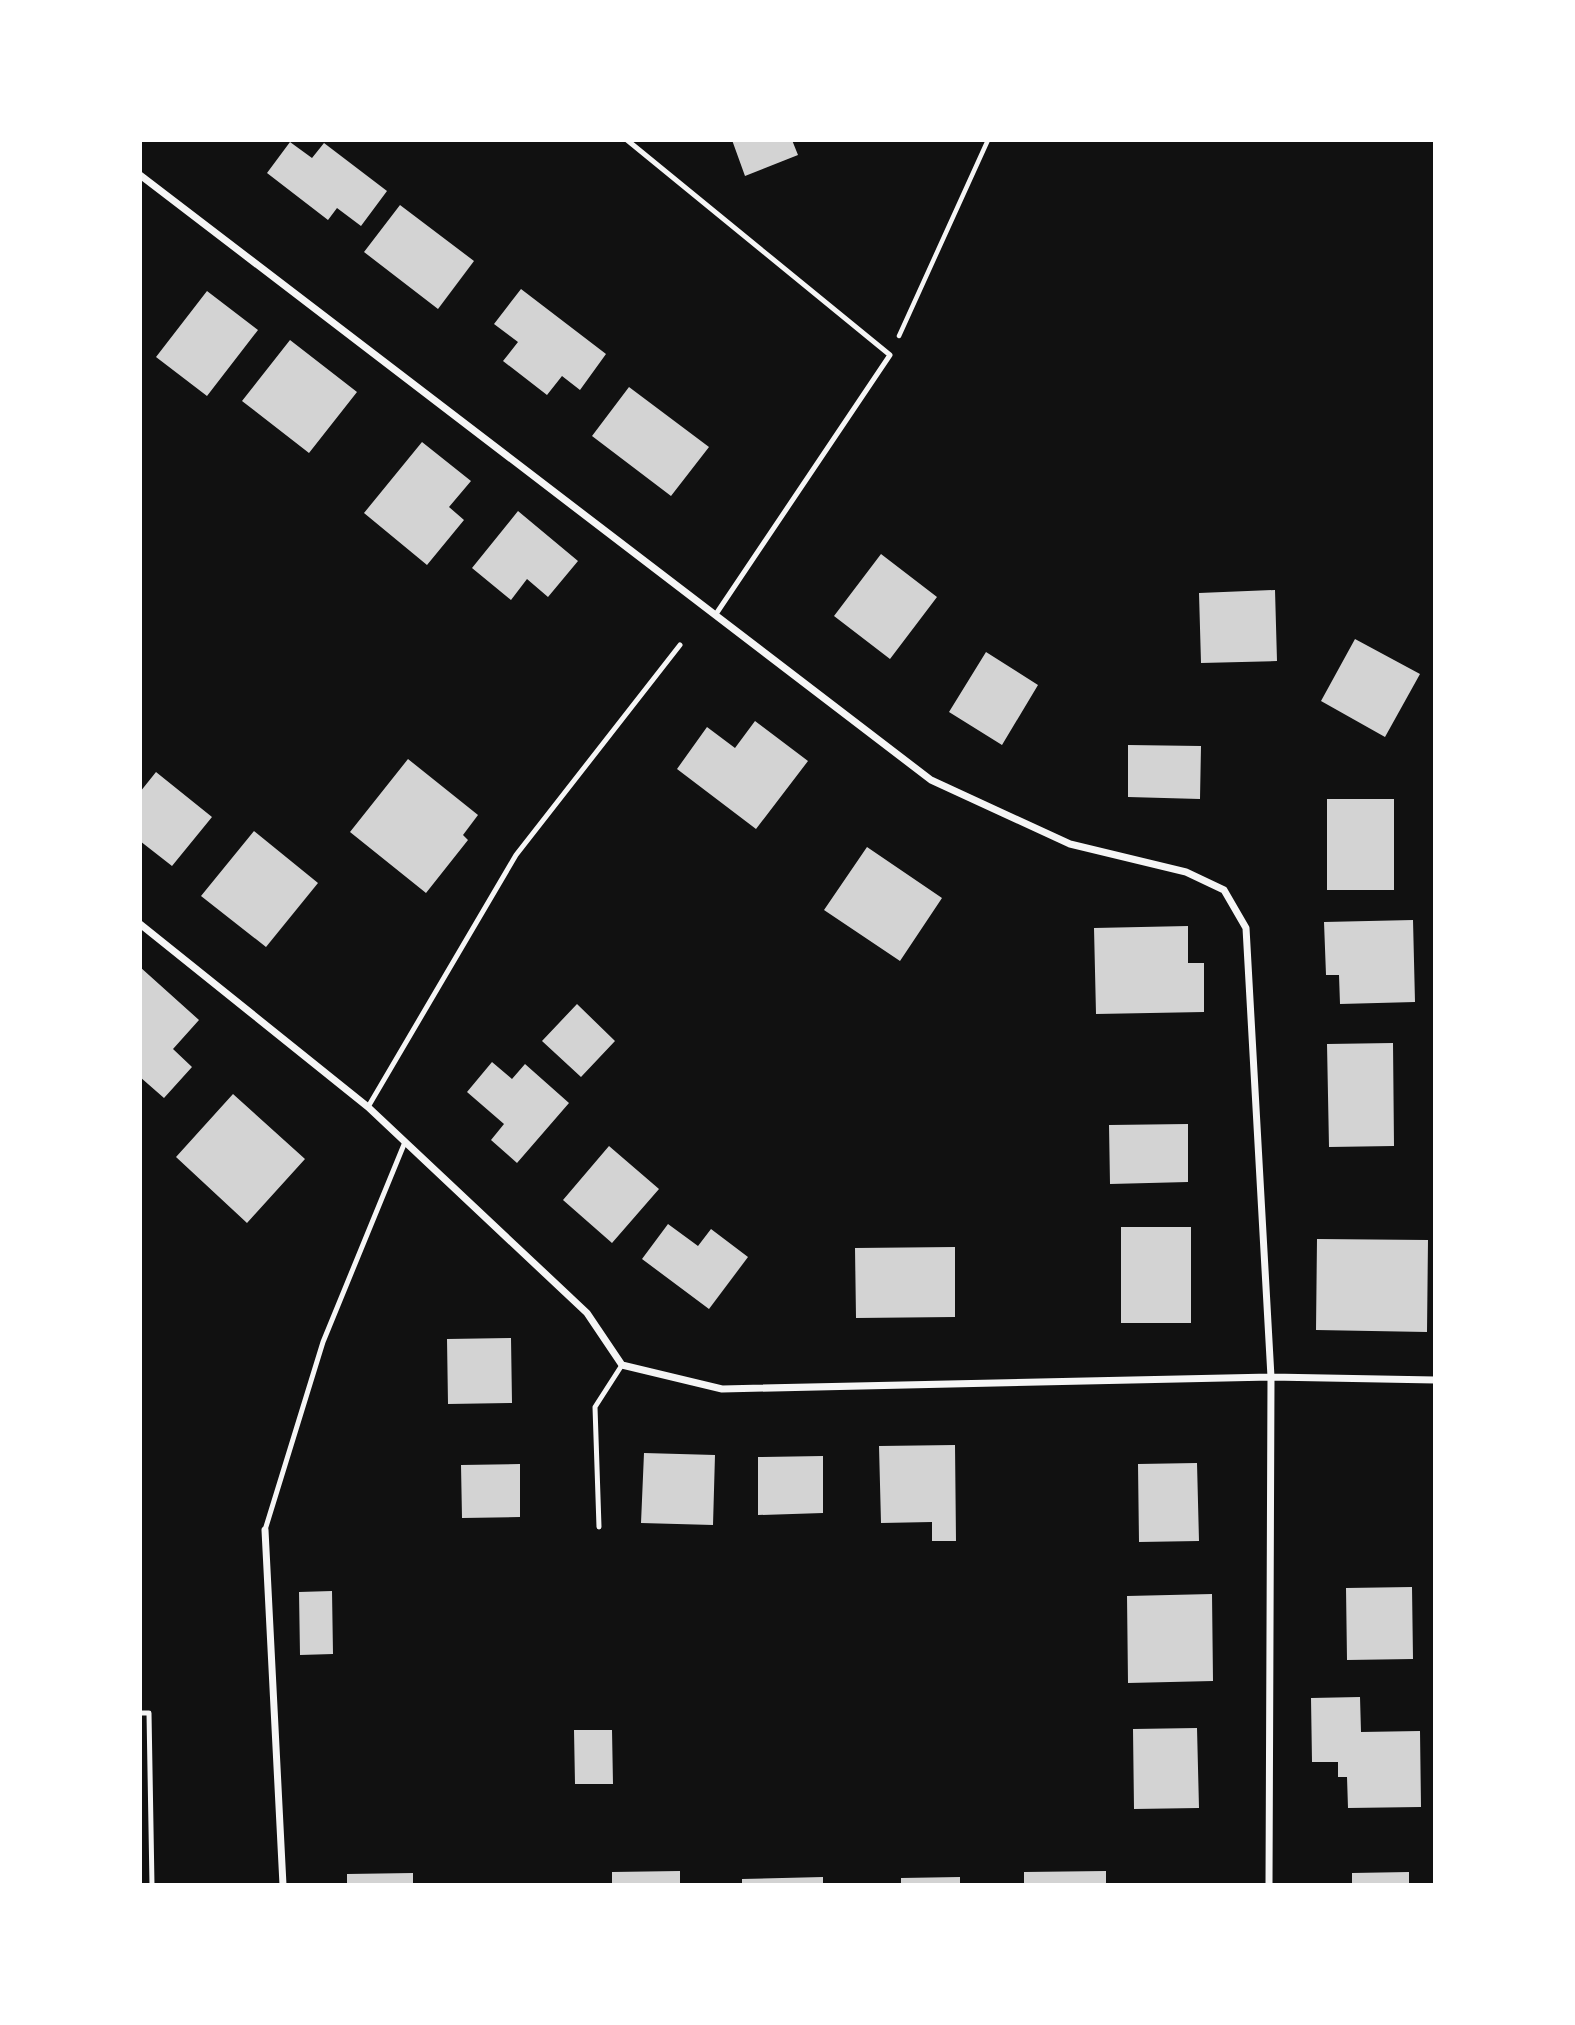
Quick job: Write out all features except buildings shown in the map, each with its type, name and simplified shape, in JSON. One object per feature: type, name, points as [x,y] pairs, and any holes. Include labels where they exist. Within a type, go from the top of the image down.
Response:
[{"type":"street","points":[[140,175],[931,780],[1070,844],[1186,872],[1224,890],[1246,928],[1271,1377],[1269,1885]]},
{"type":"street","points":[[140,924],[368,1107],[587,1313],[622,1365],[722,1389],[1271,1377],[1435,1380]]},
{"type":"street","points":[[265,1530],[283,1885]]},
{"type":"lane","points":[[626,140],[890,355],[716,614]]},
{"type":"lane","points":[[368,1107],[516,855],[680,645]]},
{"type":"lane","points":[[265,1530],[323,1342],[405,1142]]},
{"type":"lane","points":[[599,1527],[596,1407],[622,1365]]},
{"type":"lane","points":[[140,1713],[149,1713],[152,1885]]},
{"type":"path","points":[[890,355],[988,140]]}]
